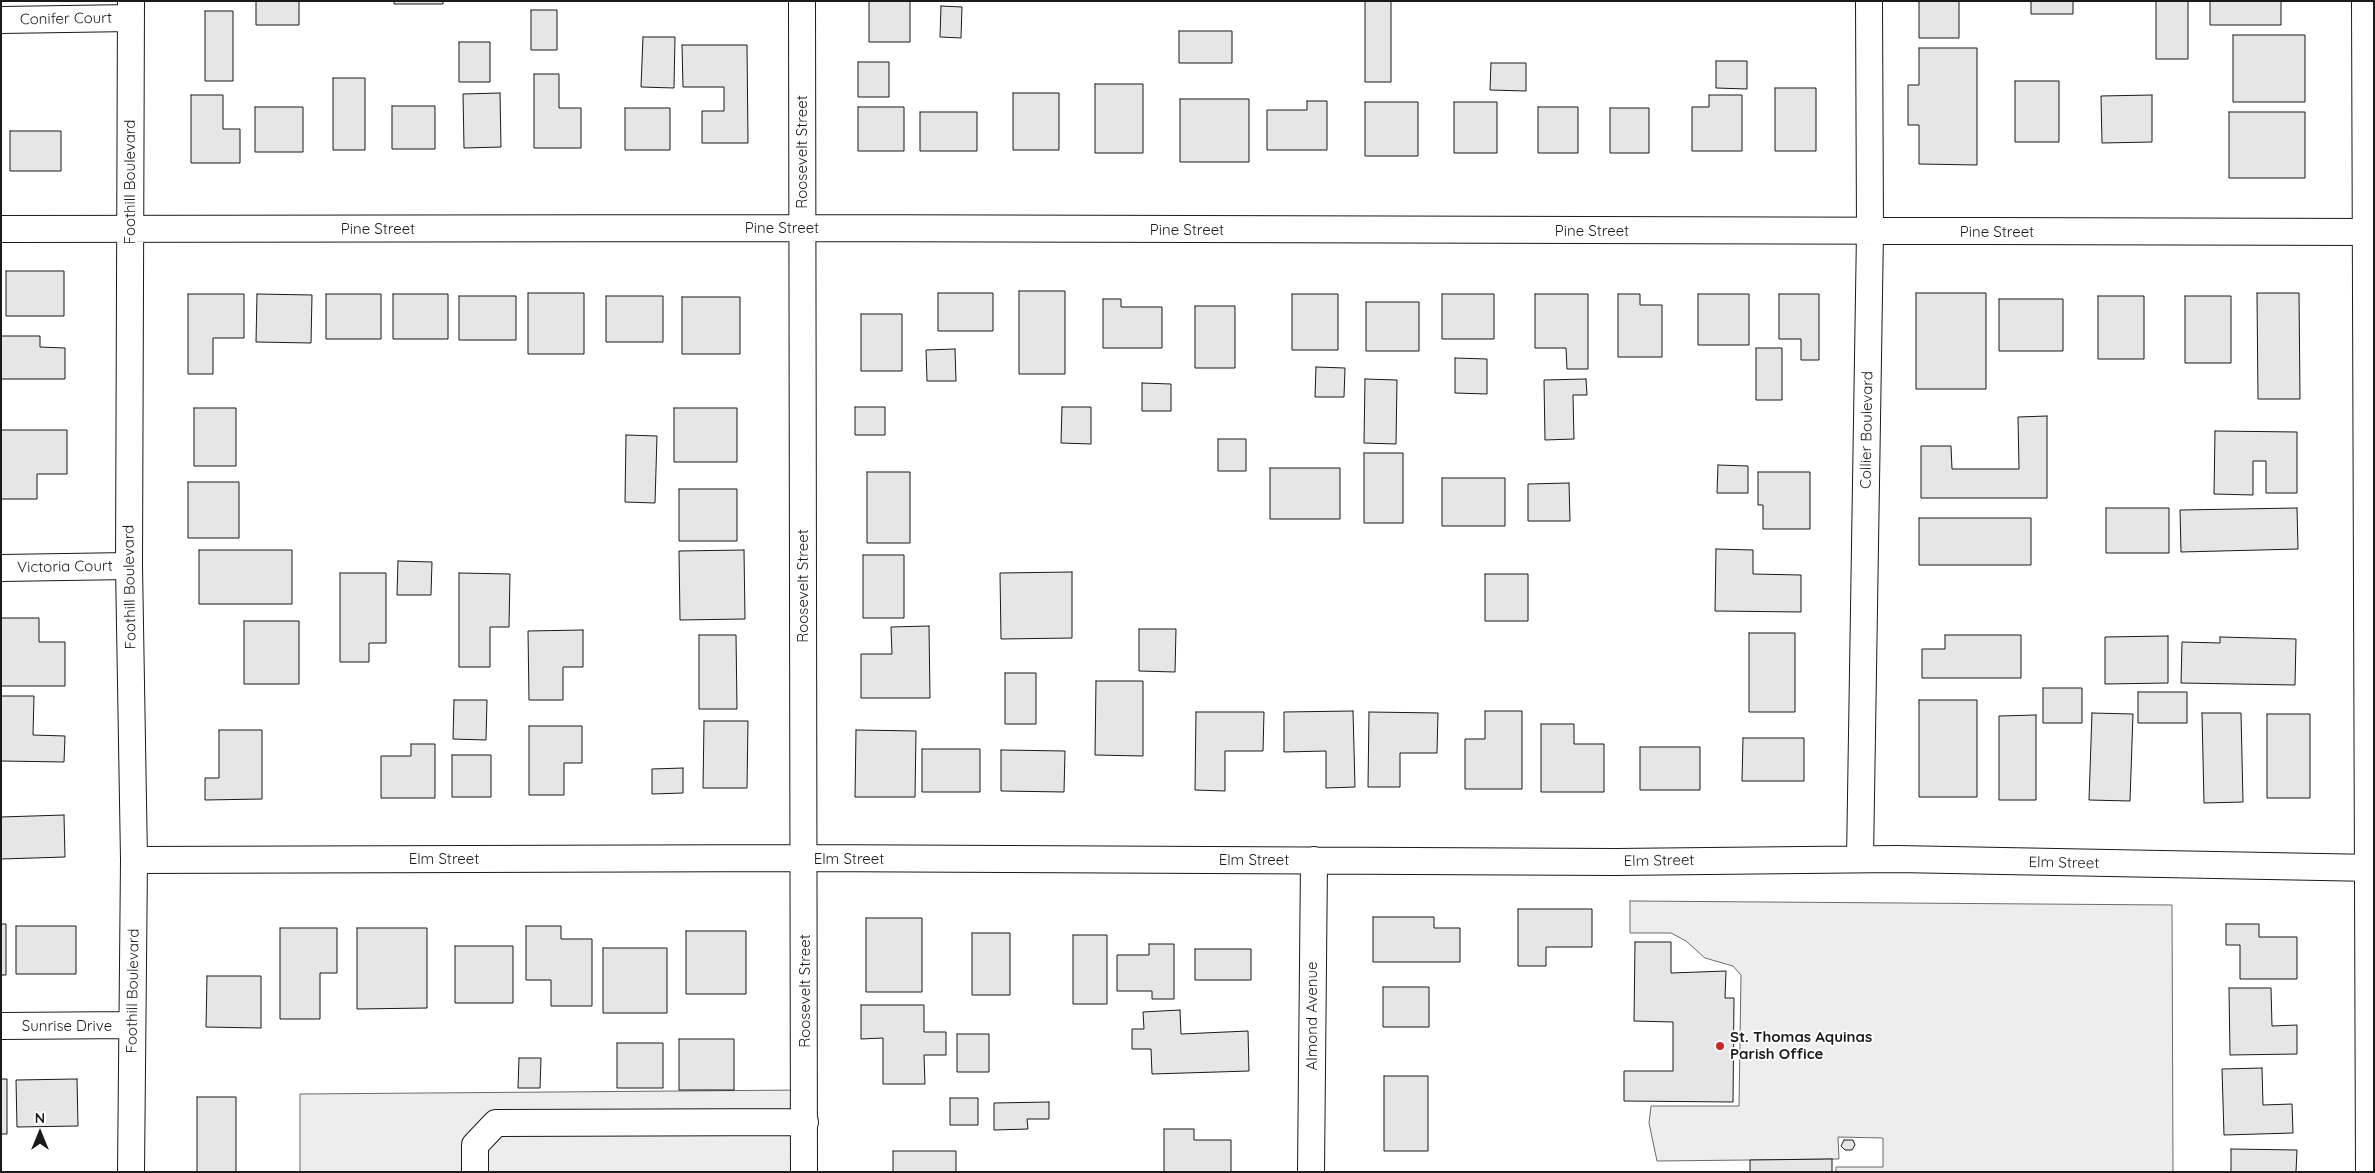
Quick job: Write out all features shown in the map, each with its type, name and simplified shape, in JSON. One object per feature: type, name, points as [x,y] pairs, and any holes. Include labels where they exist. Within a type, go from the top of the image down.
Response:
[{"type":"street","name":"Roosevelt Street","points":[[802,1],[805,858],[804,1172]]},
{"type":"street","name":"Collier Boulevard","points":[[1860,859],[1870,232],[1869,1]]},
{"type":"street","points":[[2365,1],[2370,232],[2371,868],[2369,1172]]},
{"type":"street","name":"Conifer Court","points":[[1,20],[131,10]]},
{"type":"street","name":"Foothill Boulevard","points":[[131,10],[129,566],[134,860],[131,1172]]},
{"type":"street","name":"Pine Street","points":[[1,229],[802,228],[2370,232]]},
{"type":"street","name":"Victoria Court","points":[[1,568],[129,566]]},
{"type":"street","name":"Elm Street","points":[[134,860],[805,858],[1614,862],[1860,859],[2371,868]]},
{"type":"street","name":"Almond Avenue","points":[[1312,1172],[1314,860]]},
{"type":"street","name":"Sunrise Drive","points":[[1,1026],[132,1025]]},
{"type":"street","points":[[475,1172],[475,1146],[496,1123],[804,1122]]},
{"type":"shaded area","points":[[1630,901],[2172,905],[2173,1172],[1836,1172],[1836,1167],[1883,1167],[1883,1138],[1838,1137],[1839,1159],[1657,1161],[1649,1123],[1651,1106],[1739,1106],[1741,975],[1733,966],[1705,958],[1686,941],[1671,933],[1630,933]]},
{"type":"shaded area","points":[[805,1090],[804,1172],[300,1172],[300,1094]]},
{"type":"building","points":[[256,1],[299,1],[299,25],[256,25]]},
{"type":"building","points":[[394,1],[443,1],[443,4],[394,4]]},
{"type":"building","points":[[869,1],[910,1],[910,42],[869,42]]},
{"type":"building","points":[[1365,1],[1391,1],[1391,82],[1365,82]]},
{"type":"building","points":[[1919,1],[1959,1],[1959,38],[1919,38]]},
{"type":"building","points":[[2031,1],[2073,1],[2073,14],[2031,14]]},
{"type":"building","points":[[2156,1],[2188,1],[2188,59],[2156,59]]},
{"type":"building","points":[[2210,1],[2281,1],[2281,25],[2210,25]]},
{"type":"building","points":[[941,6],[962,7],[961,38],[940,37]]},
{"type":"building","points":[[531,10],[557,10],[557,50],[531,50]]},
{"type":"building","points":[[205,11],[233,11],[233,81],[205,81]]},
{"type":"building","points":[[1179,31],[1232,31],[1232,63],[1179,63]]},
{"type":"building","points":[[2233,35],[2305,35],[2305,102],[2233,102]]},
{"type":"building","points":[[643,37],[675,37],[674,88],[641,87]]},
{"type":"building","points":[[459,42],[490,42],[490,82],[459,82]]},
{"type":"building","points":[[682,45],[747,45],[748,143],[702,143],[702,111],[724,111],[724,87],[683,87]]},
{"type":"building","points":[[1919,48],[1977,48],[1977,165],[1919,164],[1919,125],[1908,125],[1908,85],[1919,85]]},
{"type":"building","points":[[1716,61],[1747,61],[1747,89],[1716,88]]},
{"type":"building","points":[[858,62],[889,62],[889,97],[858,97]]},
{"type":"building","points":[[1491,63],[1526,63],[1526,91],[1490,90]]},
{"type":"building","points":[[534,74],[559,74],[559,108],[581,108],[581,148],[534,148]]},
{"type":"building","points":[[333,78],[365,78],[365,150],[333,150]]},
{"type":"building","points":[[2015,81],[2059,81],[2059,142],[2015,142]]},
{"type":"building","points":[[1095,84],[1143,84],[1143,153],[1095,153]]},
{"type":"building","points":[[1775,88],[1816,88],[1816,151],[1775,151]]},
{"type":"building","points":[[500,93],[501,147],[464,148],[463,94]]},
{"type":"building","points":[[1013,93],[1059,93],[1059,150],[1013,150]]},
{"type":"building","points":[[191,95],[223,95],[223,129],[240,129],[240,163],[191,163]]},
{"type":"building","points":[[1709,95],[1742,95],[1742,151],[1692,151],[1692,107],[1709,107]]},
{"type":"building","points":[[2152,95],[2152,142],[2102,143],[2101,96]]},
{"type":"building","points":[[1180,99],[1249,99],[1249,162],[1180,162]]},
{"type":"building","points":[[1307,101],[1327,101],[1327,150],[1267,150],[1267,110],[1307,110]]},
{"type":"building","points":[[1365,102],[1418,102],[1418,156],[1365,156]]},
{"type":"building","points":[[1454,102],[1497,102],[1497,153],[1454,153]]},
{"type":"building","points":[[392,106],[435,106],[435,149],[392,149]]},
{"type":"building","points":[[255,107],[303,107],[303,152],[255,152]]},
{"type":"building","points":[[858,107],[904,107],[904,151],[858,151]]},
{"type":"building","points":[[1538,107],[1578,107],[1578,153],[1538,153]]},
{"type":"building","points":[[625,108],[670,108],[670,150],[625,150]]},
{"type":"building","points":[[1610,108],[1649,108],[1649,153],[1610,153]]},
{"type":"building","points":[[920,112],[977,112],[977,151],[920,151]]},
{"type":"building","points":[[2229,112],[2305,112],[2305,178],[2229,178]]},
{"type":"building","points":[[10,131],[61,131],[61,171],[10,171]]},
{"type":"building","points":[[6,271],[64,271],[64,316],[6,316]]},
{"type":"building","points":[[1019,291],[1065,291],[1065,374],[1019,374]]},
{"type":"building","points":[[528,293],[584,293],[584,354],[528,354]]},
{"type":"building","points":[[938,293],[993,293],[993,331],[938,331]]},
{"type":"building","points":[[1916,293],[1986,293],[1986,389],[1916,389]]},
{"type":"building","points":[[2257,293],[2299,293],[2300,399],[2258,399]]},
{"type":"building","points":[[188,294],[244,294],[244,338],[213,338],[213,374],[188,374]]},
{"type":"building","points":[[257,294],[312,295],[311,343],[256,342]]},
{"type":"building","points":[[326,294],[381,294],[381,339],[326,339]]},
{"type":"building","points":[[393,294],[448,294],[448,339],[393,339]]},
{"type":"building","points":[[1292,294],[1338,294],[1338,350],[1292,350]]},
{"type":"building","points":[[1442,294],[1494,294],[1494,339],[1442,339]]},
{"type":"building","points":[[1535,294],[1588,294],[1588,369],[1567,369],[1566,348],[1535,348]]},
{"type":"building","points":[[1618,294],[1640,294],[1640,305],[1662,305],[1662,357],[1618,357]]},
{"type":"building","points":[[1698,294],[1749,294],[1749,345],[1698,345]]},
{"type":"building","points":[[1779,294],[1819,294],[1819,360],[1801,360],[1801,339],[1779,339]]},
{"type":"building","points":[[459,296],[516,296],[516,340],[459,340]]},
{"type":"building","points":[[606,296],[663,296],[663,342],[606,342]]},
{"type":"building","points":[[2098,296],[2144,296],[2144,359],[2098,359]]},
{"type":"building","points":[[2185,296],[2231,296],[2231,363],[2185,363]]},
{"type":"building","points":[[682,297],[740,297],[740,354],[682,354]]},
{"type":"building","points":[[1103,299],[1121,299],[1121,307],[1162,307],[1162,348],[1103,348]]},
{"type":"building","points":[[1999,299],[2063,299],[2063,351],[1999,351]]},
{"type":"building","points":[[1366,302],[1419,302],[1419,351],[1366,351]]},
{"type":"building","points":[[1195,306],[1235,306],[1235,368],[1195,368]]},
{"type":"building","points":[[861,314],[902,314],[902,371],[861,371]]},
{"type":"building","points":[[1,336],[40,336],[40,347],[65,348],[65,379],[1,379]]},
{"type":"building","points":[[1756,348],[1782,348],[1782,400],[1756,400]]},
{"type":"building","points":[[955,349],[956,381],[927,381],[926,350]]},
{"type":"building","points":[[1455,358],[1487,359],[1487,394],[1455,393]]},
{"type":"building","points":[[1316,367],[1345,368],[1344,397],[1315,397]]},
{"type":"building","points":[[1365,379],[1397,380],[1396,444],[1364,443]]},
{"type":"building","points":[[1586,379],[1587,395],[1573,395],[1574,439],[1545,440],[1544,380]]},
{"type":"building","points":[[1142,383],[1171,384],[1171,411],[1142,411]]},
{"type":"building","points":[[855,407],[885,407],[885,435],[855,435]]},
{"type":"building","points":[[1062,407],[1091,407],[1091,444],[1061,443]]},
{"type":"building","points":[[194,408],[236,408],[236,466],[194,466]]},
{"type":"building","points":[[674,408],[737,408],[737,462],[674,462]]},
{"type":"building","points":[[2047,416],[2047,498],[1921,498],[1921,446],[1951,446],[1952,469],[2019,469],[2018,417]]},
{"type":"building","points":[[1,430],[67,430],[67,474],[37,474],[37,499],[1,499]]},
{"type":"building","points":[[2215,431],[2297,432],[2297,493],[2266,493],[2266,461],[2253,461],[2253,495],[2214,494]]},
{"type":"building","points":[[626,435],[657,436],[655,503],[625,502]]},
{"type":"building","points":[[1218,439],[1246,439],[1246,471],[1218,471]]},
{"type":"building","points":[[1364,453],[1403,453],[1403,523],[1364,523]]},
{"type":"building","points":[[1718,465],[1748,466],[1748,493],[1717,493]]},
{"type":"building","points":[[1270,468],[1340,468],[1340,519],[1270,519]]},
{"type":"building","points":[[867,472],[910,472],[910,543],[867,543]]},
{"type":"building","points":[[1758,472],[1810,472],[1810,529],[1763,529],[1763,505],[1758,505]]},
{"type":"building","points":[[1442,478],[1505,478],[1505,526],[1442,526]]},
{"type":"building","points":[[188,482],[239,482],[239,538],[188,538]]},
{"type":"building","points":[[1569,483],[1570,521],[1528,521],[1528,484]]},
{"type":"building","points":[[679,489],[737,489],[737,541],[679,541]]},
{"type":"building","points":[[2106,508],[2169,508],[2169,553],[2106,553]]},
{"type":"building","points":[[2297,508],[2298,549],[2181,552],[2180,510]]},
{"type":"building","points":[[1919,518],[2031,518],[2031,565],[1919,565]]},
{"type":"building","points":[[1716,549],[1753,550],[1753,574],[1801,575],[1801,612],[1715,611]]},
{"type":"building","points":[[199,550],[292,550],[292,604],[199,604]]},
{"type":"building","points":[[744,550],[745,619],[680,620],[679,551]]},
{"type":"building","points":[[863,555],[904,555],[904,618],[863,618]]},
{"type":"building","points":[[398,561],[432,562],[431,595],[397,595]]},
{"type":"building","points":[[1072,572],[1072,638],[1001,639],[1000,573]]},
{"type":"building","points":[[340,573],[386,573],[386,643],[369,643],[369,662],[340,662]]},
{"type":"building","points":[[459,573],[510,574],[509,627],[490,627],[490,667],[459,667]]},
{"type":"building","points":[[1485,574],[1528,574],[1528,621],[1485,621]]},
{"type":"building","points":[[1,618],[39,618],[39,642],[65,642],[65,686],[1,686]]},
{"type":"building","points":[[244,621],[299,621],[299,684],[244,684]]},
{"type":"building","points":[[929,626],[930,698],[861,698],[861,654],[892,654],[891,627]]},
{"type":"building","points":[[1139,629],[1176,629],[1175,672],[1139,671]]},
{"type":"building","points":[[583,630],[583,667],[563,667],[563,700],[529,700],[528,631]]},
{"type":"building","points":[[1749,633],[1795,633],[1795,712],[1749,712]]},
{"type":"building","points":[[699,635],[736,635],[737,709],[699,709]]},
{"type":"building","points":[[1945,635],[2021,635],[2021,678],[1922,678],[1922,649],[1945,649]]},
{"type":"building","points":[[2168,636],[2168,683],[2105,684],[2105,637]]},
{"type":"building","points":[[2220,637],[2296,639],[2295,685],[2181,683],[2182,642],[2220,643]]},
{"type":"building","points":[[1005,673],[1036,673],[1036,724],[1005,724]]},
{"type":"building","points":[[1096,681],[1143,681],[1143,756],[1095,755]]},
{"type":"building","points":[[2043,688],[2082,688],[2082,723],[2043,723]]},
{"type":"building","points":[[2138,692],[2187,692],[2187,723],[2138,723]]},
{"type":"building","points":[[1,696],[34,696],[33,735],[65,736],[64,762],[1,761]]},
{"type":"building","points":[[454,700],[487,700],[486,740],[453,739]]},
{"type":"building","points":[[1919,700],[1977,700],[1977,797],[1919,797]]},
{"type":"building","points":[[1353,711],[1355,787],[1326,788],[1326,751],[1284,752],[1284,712]]},
{"type":"building","points":[[1485,711],[1522,711],[1522,789],[1465,789],[1465,739],[1485,739]]},
{"type":"building","points":[[1196,712],[1264,712],[1263,751],[1225,751],[1225,791],[1195,790]]},
{"type":"building","points":[[1369,712],[1438,713],[1437,753],[1400,753],[1400,787],[1368,787]]},
{"type":"building","points":[[2092,713],[2133,714],[2130,801],[2089,800]]},
{"type":"building","points":[[2202,713],[2241,713],[2243,802],[2204,803]]},
{"type":"building","points":[[2267,714],[2310,714],[2310,798],[2267,798]]},
{"type":"building","points":[[2036,715],[2036,800],[1999,800],[1999,716]]},
{"type":"building","points":[[704,721],[748,721],[747,788],[703,788]]},
{"type":"building","points":[[1541,724],[1574,724],[1574,744],[1604,744],[1604,792],[1541,792]]},
{"type":"building","points":[[529,726],[582,726],[582,763],[564,763],[564,795],[529,795]]},
{"type":"building","points":[[219,730],[262,730],[262,799],[205,800],[205,778],[219,778]]},
{"type":"building","points":[[856,730],[916,731],[915,797],[855,797]]},
{"type":"building","points":[[1743,738],[1804,738],[1804,781],[1742,781]]},
{"type":"building","points":[[411,744],[435,744],[435,798],[381,798],[381,756],[411,756]]},
{"type":"building","points":[[1640,747],[1700,747],[1700,790],[1640,790]]},
{"type":"building","points":[[922,749],[980,749],[980,792],[922,792]]},
{"type":"building","points":[[1001,750],[1065,751],[1064,792],[1001,791]]},
{"type":"building","points":[[452,755],[491,755],[491,797],[452,797]]},
{"type":"building","points":[[683,768],[683,793],[652,794],[652,769]]},
{"type":"building","points":[[64,815],[65,857],[1,859],[1,817]]},
{"type":"building","points":[[1518,909],[1592,909],[1592,947],[1546,947],[1546,966],[1518,966]]},
{"type":"building","points":[[1373,917],[1434,917],[1434,928],[1460,928],[1460,962],[1373,962]]},
{"type":"building","points":[[866,918],[922,918],[922,992],[866,992]]},
{"type":"building","points":[[1,924],[6,924],[6,975],[1,975]]},
{"type":"building","points":[[2226,924],[2259,924],[2259,937],[2297,937],[2297,979],[2240,979],[2240,945],[2226,945]]},
{"type":"building","points":[[16,926],[76,926],[76,974],[16,974]]},
{"type":"building","points":[[526,926],[561,926],[561,939],[592,939],[592,1006],[551,1006],[551,980],[526,980]]},
{"type":"building","points":[[280,928],[337,928],[337,973],[320,973],[320,1019],[280,1019]]},
{"type":"building","points":[[357,928],[427,928],[427,1008],[357,1009]]},
{"type":"building","points":[[686,931],[746,931],[746,994],[686,994]]},
{"type":"building","points":[[972,933],[1010,933],[1010,995],[972,995]]},
{"type":"building","points":[[1073,935],[1107,935],[1107,1004],[1073,1004]]},
{"type":"building","points":[[1635,942],[1671,942],[1671,973],[1726,971],[1725,998],[1734,998],[1733,1102],[1624,1101],[1624,1071],[1673,1071],[1673,1022],[1634,1021]]},
{"type":"building","points":[[1149,944],[1174,944],[1174,999],[1152,999],[1152,991],[1117,991],[1117,955],[1149,955]]},
{"type":"building","points":[[455,946],[513,946],[513,1003],[455,1003]]},
{"type":"building","points":[[603,948],[667,948],[667,1013],[603,1013]]},
{"type":"building","points":[[1195,949],[1251,949],[1251,980],[1195,980]]},
{"type":"building","points":[[207,976],[261,976],[261,1028],[206,1027]]},
{"type":"building","points":[[1383,987],[1429,987],[1429,1027],[1383,1027]]},
{"type":"building","points":[[2229,988],[2271,988],[2272,1026],[2297,1025],[2297,1054],[2230,1055]]},
{"type":"building","points":[[861,1005],[924,1005],[924,1032],[946,1032],[946,1055],[924,1055],[925,1084],[883,1084],[883,1038],[861,1039]]},
{"type":"building","points":[[1180,1010],[1181,1034],[1248,1031],[1249,1071],[1152,1074],[1151,1049],[1132,1049],[1132,1029],[1144,1029],[1143,1012]]},
{"type":"building","points":[[957,1034],[989,1034],[989,1072],[957,1072]]},
{"type":"building","points":[[679,1039],[734,1039],[734,1090],[679,1090]]},
{"type":"building","points":[[617,1043],[663,1043],[663,1088],[617,1088]]},
{"type":"building","points":[[519,1058],[541,1058],[540,1088],[518,1088]]},
{"type":"building","points":[[2262,1068],[2263,1105],[2292,1104],[2293,1133],[2224,1135],[2222,1069]]},
{"type":"building","points":[[1384,1076],[1428,1076],[1428,1151],[1384,1151]]},
{"type":"building","points":[[1,1079],[7,1079],[7,1134],[1,1134]]},
{"type":"building","points":[[77,1079],[78,1126],[17,1127],[16,1080]]},
{"type":"building","points":[[197,1097],[236,1097],[236,1172],[197,1172]]},
{"type":"building","points":[[950,1098],[978,1098],[978,1125],[950,1125]]},
{"type":"building","points":[[1049,1102],[1049,1119],[1027,1119],[1028,1129],[994,1130],[994,1103]]},
{"type":"building","points":[[1164,1129],[1194,1129],[1194,1140],[1231,1140],[1231,1172],[1164,1172]]},
{"type":"building","points":[[1844,1140],[1853,1140],[1855,1145],[1852,1150],[1845,1150],[1841,1146]]},
{"type":"building","points":[[2231,1149],[2297,1150],[2296,1172],[2231,1172]]},
{"type":"building","points":[[893,1151],[956,1151],[956,1172],[893,1172]]},
{"type":"building","points":[[1832,1159],[1832,1172],[1750,1172],[1750,1160]]},
{"type":"place","name":"St. Thomas Aquinas Parish Office","points":[[1720,1046]]}]
